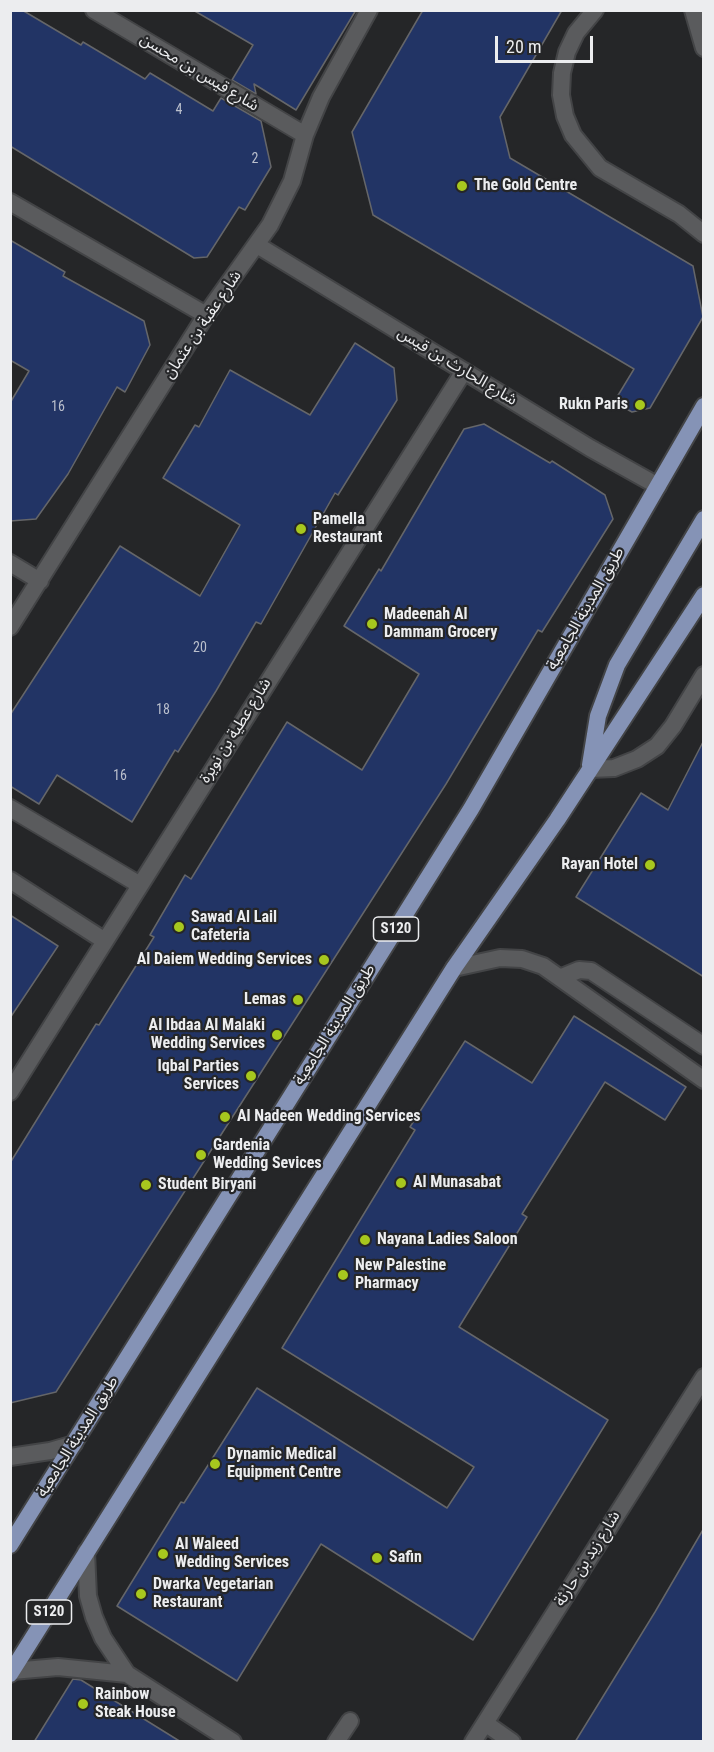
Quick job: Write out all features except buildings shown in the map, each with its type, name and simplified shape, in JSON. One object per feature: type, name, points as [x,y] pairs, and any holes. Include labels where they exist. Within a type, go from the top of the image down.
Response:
[{"type":"main road","name":"طريق المدينة الجامعية","points":[[10,1545],[471,809],[704,406]]},
{"type":"main road","points":[[590,769],[598,716],[617,665],[704,519]]},
{"type":"main road","name":"S120","points":[[11,1673],[454,968],[590,769],[704,595]]},
{"type":"street","name":"شارع قيس بن محسن","points":[[94,10],[305,135]]},
{"type":"street","name":"شارع عقبة بن عثمان","points":[[10,627],[206,315],[257,245],[292,181],[305,135],[321,97],[369,10]]},
{"type":"street","points":[[595,10],[576,33],[567,52],[562,73],[561,95],[565,116],[573,135],[600,168],[703,230]]},
{"type":"street","points":[[693,10],[704,48]]},
{"type":"street","points":[[10,201],[206,315]]},
{"type":"street","name":"شارع الحارث بن قيس","points":[[257,245],[590,448],[658,486]]},
{"type":"street","name":"شارع عطية بن نويرة","points":[[10,1092],[464,371]]},
{"type":"street","points":[[10,563],[40,581]]},
{"type":"street","points":[[590,769],[614,768],[637,759],[657,746],[673,726],[704,675]]},
{"type":"street","points":[[10,808],[140,885]]},
{"type":"street","points":[[10,880],[105,940]]},
{"type":"street","points":[[454,968],[500,958],[522,959],[543,966],[562,977],[704,1080]]},
{"type":"street","points":[[562,977],[579,970],[591,972],[704,1046]]},
{"type":"street","name":"شارع زيد بن حارثة","points":[[473,1742],[704,1377]]},
{"type":"street","points":[[10,1457],[50,1451],[74,1444]]},
{"type":"street","points":[[86,1552],[88,1596],[94,1617],[108,1647],[127,1674],[233,1742]]},
{"type":"street","points":[[11,1673],[70,1667],[127,1674]]},
{"type":"street","points":[[336,1742],[350,1721]]},
{"type":"street","points":[[485,1723],[512,1742]]},
{"type":"place","name":"The Gold Centre","points":[[462,186]]},
{"type":"place","name":"Rukn Paris","points":[[640,405]]},
{"type":"place","name":"Pamella Restaurant","points":[[301,529]]},
{"type":"place","name":"Madeenah Al Dammam Grocery","points":[[372,624]]},
{"type":"place","name":"Rayan Hotel","points":[[650,865]]},
{"type":"place","name":"Sawad Al Lail Cafeteria","points":[[179,927]]},
{"type":"place","name":"Al Daiem Wedding Services","points":[[324,960]]},
{"type":"place","name":"Lemas","points":[[298,1000]]},
{"type":"place","name":"Al Ibdaa Al Malaki Wedding Services","points":[[277,1035]]},
{"type":"place","name":"Iqbal Parties Services","points":[[251,1076]]},
{"type":"place","name":"Al Nadeen Wedding Services","points":[[225,1117]]},
{"type":"place","name":"Gardenia Wedding Sevices","points":[[201,1155]]},
{"type":"place","name":"Al Munasabat","points":[[401,1183]]},
{"type":"place","name":"Student Biryani","points":[[146,1185]]},
{"type":"place","name":"Nayana Ladies Saloon","points":[[365,1240]]},
{"type":"place","name":"New Palestine Pharmacy","points":[[343,1275]]},
{"type":"place","name":"Dynamic Medical Equipment Centre","points":[[215,1464]]},
{"type":"place","name":"Al Waleed Wedding Services","points":[[163,1554]]},
{"type":"place","name":"Safin","points":[[377,1558]]},
{"type":"place","name":"Dwarka Vegetarian Restaurant","points":[[141,1594]]},
{"type":"place","name":"Rainbow Steak House","points":[[83,1704]]}]
